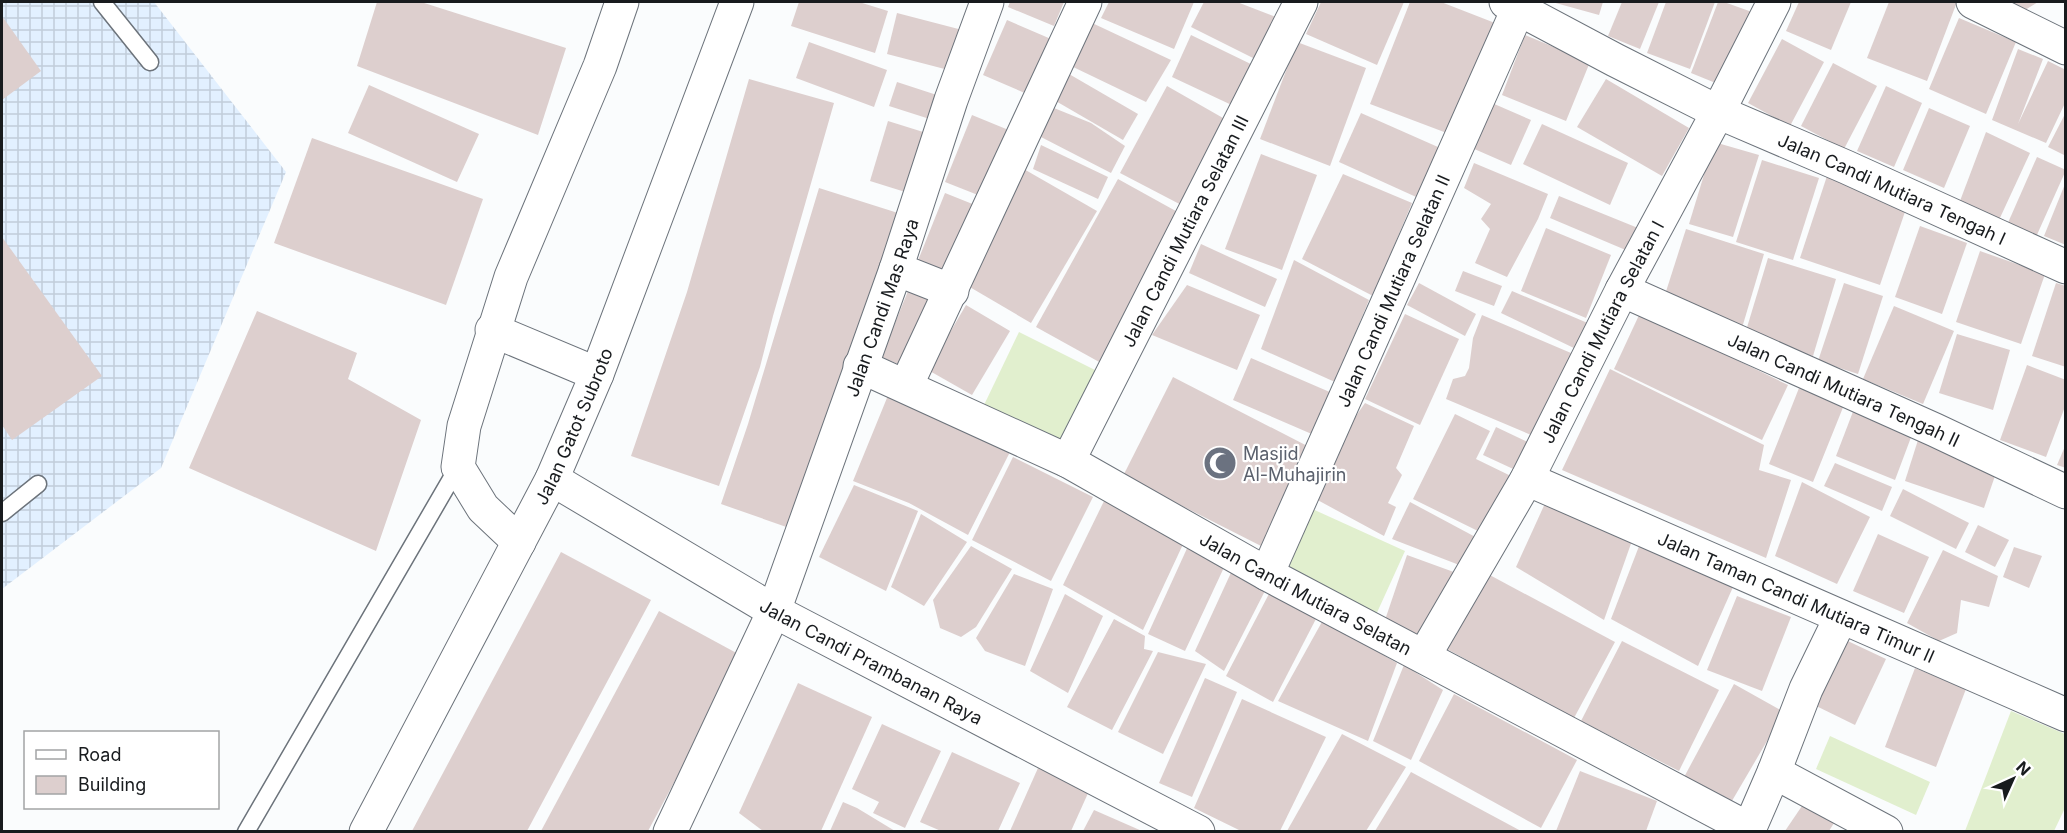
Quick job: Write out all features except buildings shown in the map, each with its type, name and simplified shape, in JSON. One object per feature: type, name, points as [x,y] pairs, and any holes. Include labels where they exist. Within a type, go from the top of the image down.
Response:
[{"type":"street","points":[[519,542],[483,507],[458,467],[464,426],[492,330],[511,277],[600,66],[622,2]]},
{"type":"street","name":"Jalan Gatot Subroto","points":[[366,831],[552,479],[597,374],[737,2]]},
{"type":"street","name":"Jalan Candi Mas Raya","points":[[673,831],[774,611],[896,269],[951,100],[987,2]]},
{"type":"street","points":[[906,386],[1085,2]]},
{"type":"street","name":"Jalan Candi Mutiara Selatan III","points":[[1068,461],[1301,2]]},
{"type":"street","name":"Jalan Candi Mutiara Selatan I","points":[[1424,656],[1527,479],[1622,290],[1718,112],[1774,2]]},
{"type":"street","points":[[1973,2],[2066,48]]},
{"type":"street","name":"Jalan Candi Mutiara Tengah I","points":[[1512,4],[1718,112],[1846,167],[2066,267]]},
{"type":"street","name":"Jalan Candi Mutiara Selatan II","points":[[1266,574],[1512,4]]},
{"type":"street","points":[[896,269],[952,291]]},
{"type":"street","name":"Jalan Candi Mutiara Tengah II","points":[[1622,290],[1935,430],[2066,492]]},
{"type":"street","points":[[492,330],[597,374]]},
{"type":"street","name":"Jalan Candi Mutiara Selatan","points":[[860,366],[1068,461],[1266,574],[1748,830]]},
{"type":"street","name":"Jalan Candi Prambanan Raya","points":[[552,479],[774,611],[1198,831]]},
{"type":"street","name":"Jalan Taman Candi Mutiara Timur II","points":[[1527,479],[2066,715]]},
{"type":"street","points":[[1748,830],[1774,772],[1806,689],[1841,617]]},
{"type":"street","points":[[1774,772],[1886,831]]},
{"type":"lane","points":[[102,2],[150,62]]},
{"type":"lane","points":[[246,831],[458,467]]},
{"type":"lane","points":[[2,513],[38,484]]},
{"type":"shaded area","points":[[2,2],[154,2],[286,172],[161,468],[2,589]]},
{"type":"green space","points":[[1019,332],[1105,375],[1068,447],[984,405]]},
{"type":"green space","points":[[1308,507],[1405,551],[1375,617],[1278,572]]},
{"type":"green space","points":[[2011,711],[2065,734],[2065,808],[2054,831],[1965,831]]},
{"type":"green space","points":[[1830,736],[1930,782],[1916,815],[1816,769]]},
{"type":"place","name":"Masjid Al-Muhajirin","points":[[1220,463]]}]
